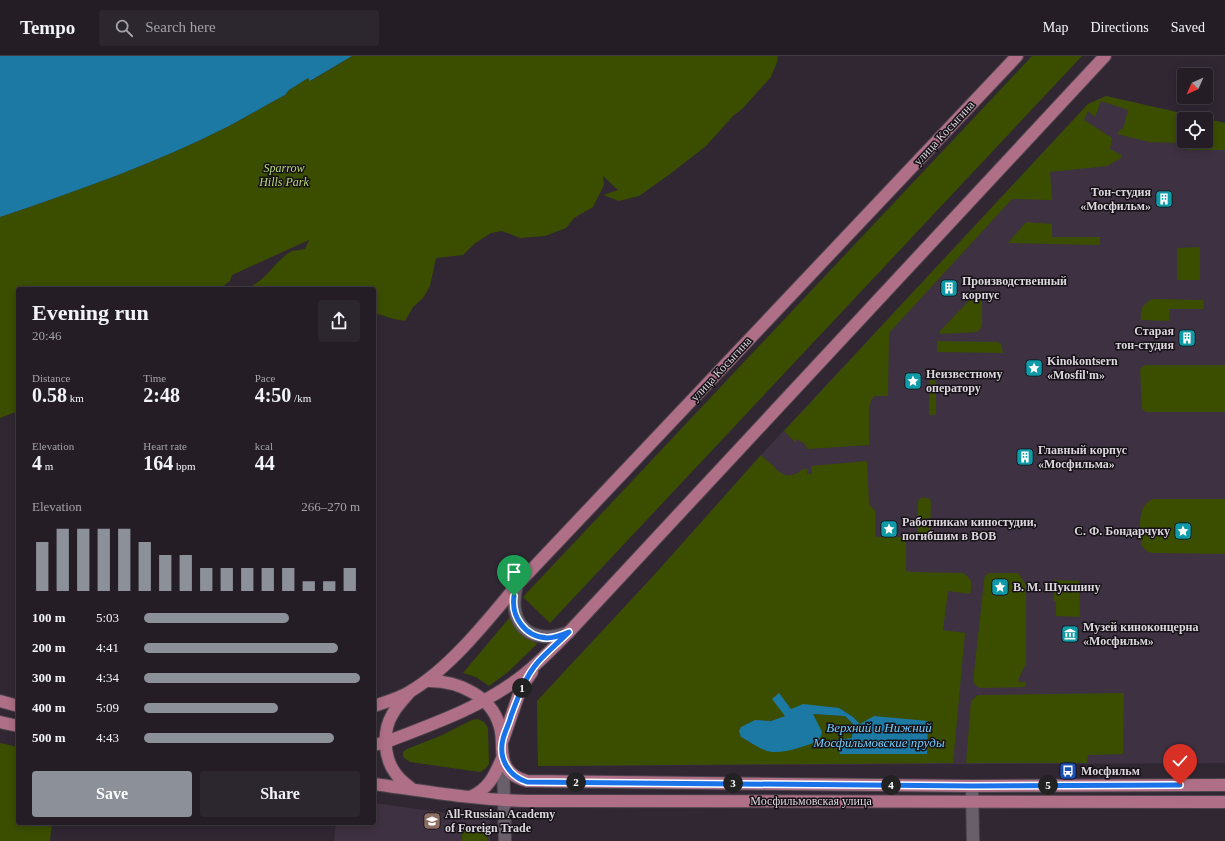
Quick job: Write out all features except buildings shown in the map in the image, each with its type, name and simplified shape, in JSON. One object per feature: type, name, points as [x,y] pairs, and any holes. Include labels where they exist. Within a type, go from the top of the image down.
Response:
[{"type":"main road","name":"улица Косыгина","points":[[376,705],[410,692],[426,681],[460,650],[517,585],[1017,56]]},
{"type":"main road","points":[[380,744],[461,713],[508,686],[538,663],[569,632],[1105,56]]},
{"type":"main road","points":[[502,741],[521,688],[538,663]]},
{"type":"main road","points":[[426,681],[437,681],[457,685],[467,689],[484,700],[495,713],[498,720],[503,756],[488,785],[470,797]]},
{"type":"main road","name":"улица Косыгина","points":[[410,692],[391,716],[380,744],[387,753],[392,769],[402,782],[412,789]]},
{"type":"main road","points":[[0,701],[16,705]]},
{"type":"main road","points":[[0,722],[16,726]]},
{"type":"main road","name":"Мосфильмовская улица","points":[[503,756],[507,768],[512,775],[527,782],[972,786],[1225,785]]},
{"type":"main road","name":"Мосфильмовская улица","points":[[376,784],[470,797],[505,800],[1225,802]]},
{"type":"street","points":[[517,585],[514,596],[514,608],[518,619],[525,629],[535,635],[547,638],[559,636],[569,632]]},
{"type":"street","points":[[503,756],[505,841]]},
{"type":"street","points":[[972,786],[973,841]]},
{"type":"street","points":[[1211,802],[1225,805]]},
{"type":"shaded area","name":"Kinokontsern «Mosfil'm»","points":[[1106,96],[1177,112],[1177,148],[1213,148],[1213,120],[1225,123],[1225,763],[538,766],[537,701],[656,573],[761,455],[1088,104]]},
{"type":"shaded area","name":"All-Russian Academy of Foreign Trade","points":[[376,803],[490,819],[490,841],[334,841],[336,825],[376,825]]},
{"type":"green space","name":"Sparrow Hills Park","points":[[352,56],[778,56],[771,77],[742,109],[733,116],[706,146],[670,174],[639,196],[619,201],[603,195],[618,190],[603,176],[604,185],[593,207],[574,218],[566,228],[545,236],[520,238],[502,231],[491,233],[474,244],[463,255],[436,258],[430,286],[423,298],[413,307],[405,321],[376,314],[376,287],[248,287],[264,277],[285,255],[292,251],[305,249],[309,240],[232,275],[230,281],[222,287],[16,287],[16,412],[0,418],[0,217],[116,176],[173,152],[229,126],[285,95],[289,90],[308,78],[311,81]]},
{"type":"green space","points":[[1032,56],[1082,56],[550,623],[523,597]]},
{"type":"green space","points":[[1106,96],[1177,112],[1177,143],[1149,142],[1117,134],[1124,126],[1128,110],[1101,101],[1095,117],[1088,111],[1084,120],[1112,138],[1110,149],[1121,155],[1121,158],[1107,166],[1050,172],[1052,200],[1012,199],[889,333],[888,396],[874,396],[871,401],[869,407],[869,445],[808,449],[804,443],[796,439],[796,443],[784,431],[1088,104]]},
{"type":"green space","points":[[1213,120],[1225,123],[1225,150],[1189,150],[1186,148],[1213,148]]},
{"type":"green space","points":[[1026,222],[1052,224],[1052,237],[1100,237],[1100,245],[1008,243]]},
{"type":"green space","points":[[1200,247],[1200,280],[1177,280],[1177,248]]},
{"type":"green space","points":[[978,291],[982,292],[981,328],[977,332],[940,334],[940,331]]},
{"type":"green space","points":[[1152,299],[1203,300],[1204,309],[1170,309],[1169,321],[1141,320],[1142,308]]},
{"type":"green space","points":[[937,341],[997,342],[1001,344],[1003,353],[937,352]]},
{"type":"green space","points":[[1146,365],[1225,365],[1225,412],[1146,412],[1142,409],[1140,370]]},
{"type":"green space","points":[[929,380],[936,380],[936,415],[929,415]]},
{"type":"green space","points":[[761,455],[773,466],[772,463],[778,471],[786,475],[794,475],[803,469],[807,469],[807,474],[812,474],[811,466],[867,461],[869,504],[875,511],[875,537],[906,537],[906,571],[963,573],[971,582],[970,594],[948,591],[943,630],[965,633],[953,763],[538,766],[537,701],[656,573]],"holes":[[[839,708],[853,717],[860,724],[928,721],[927,754],[840,754],[852,738],[853,724],[845,716],[813,714],[771,752],[756,746],[741,737],[755,720],[771,721],[785,716]]]},
{"type":"green space","points":[[921,498],[929,498],[931,502],[930,533],[926,536],[919,535],[917,531],[918,501]]},
{"type":"green space","points":[[1153,499],[1225,499],[1225,554],[1148,552],[1141,545],[1140,519],[1144,507]]},
{"type":"green space","points":[[989,573],[1018,573],[1026,585],[1026,663],[1018,680],[1020,682],[1026,682],[1025,687],[981,688],[976,686],[973,682],[984,581],[985,576]]},
{"type":"green space","points":[[1054,580],[1079,581],[1080,617],[1056,616]]},
{"type":"green space","points":[[510,617],[516,626],[537,644],[508,672],[489,686],[476,677],[463,673]]},
{"type":"green space","points":[[1124,693],[1123,754],[1088,755],[1087,763],[966,763],[971,701],[978,695]]},
{"type":"green space","points":[[478,719],[484,722],[488,728],[489,763],[485,769],[480,772],[410,762],[403,757],[403,752],[407,749],[440,736],[472,720]]},
{"type":"green space","points":[[0,743],[16,747],[16,825],[52,825],[50,841],[0,841]]},
{"type":"green space","points":[[462,826],[487,826],[487,841],[462,841]]},
{"type":"water","points":[[0,56],[352,56],[310,81],[308,78],[289,90],[285,95],[229,126],[173,152],[116,176],[0,217]]},
{"type":"water","name":"Верхний и Нижний Мосфильмовские пруды","points":[[779,693],[791,709],[803,704],[839,708],[853,717],[860,724],[874,716],[928,721],[927,754],[840,754],[835,740],[852,738],[853,724],[845,716],[813,714],[822,732],[819,741],[796,749],[778,752],[764,750],[741,737],[739,731],[741,727],[755,720],[771,721],[785,716],[772,699]]},
{"type":"place","name":"Тон-студия «Мосфильм»","points":[[1164,199]]},
{"type":"place","name":"Производственный корпус","points":[[949,288]]},
{"type":"place","name":"Старая тон-студия","points":[[1187,338]]},
{"type":"place","name":"Kinokontsern «Mosfil'm»","points":[[1034,368]]},
{"type":"place","name":"Неизвестному оператору","points":[[913,381]]},
{"type":"place","name":"Главный корпус «Мосфильма»","points":[[1025,457]]},
{"type":"place","name":"Работникам киностудии, погибшим в ВОВ","points":[[889,529]]},
{"type":"place","name":"С. Ф. Бондарчуку","points":[[1183,531]]},
{"type":"place","name":"В. М. Шукшину","points":[[1000,587]]},
{"type":"place","name":"Музей киноконцерна «Мосфильм»","points":[[1070,634]]},
{"type":"place","name":"Мосфильм","points":[[1068,771]]},
{"type":"place","name":"All-Russian Academy of Foreign Trade","points":[[432,821]]},
{"type":"route","points":[[514,596],[513,602],[515,614],[525,629],[535,635],[547,638],[553,638],[569,632],[538,663],[521,688],[502,741],[503,756],[507,768],[512,775],[527,782],[972,786],[1180,785]]}]
